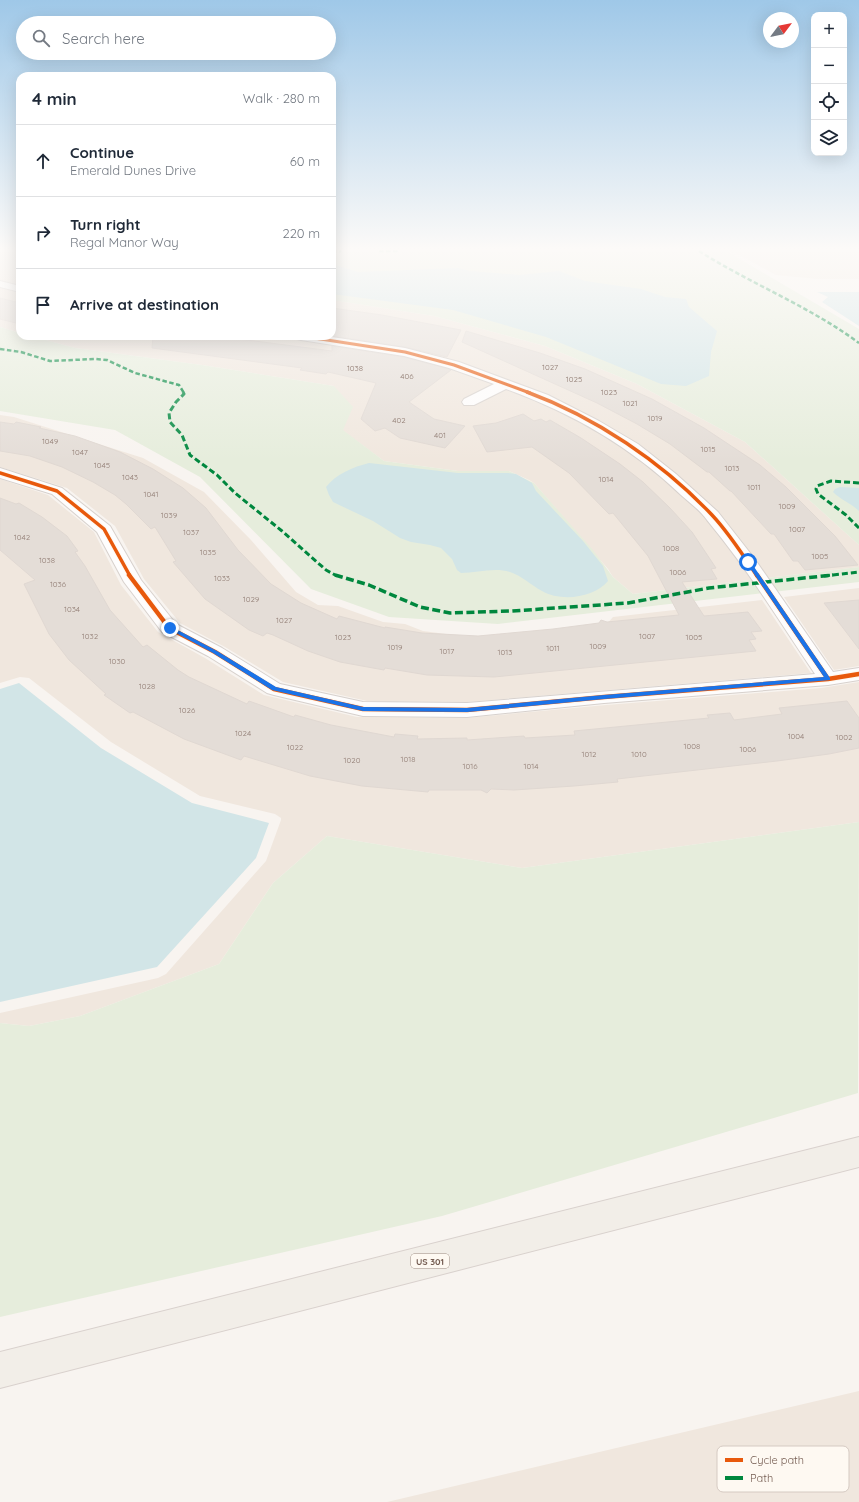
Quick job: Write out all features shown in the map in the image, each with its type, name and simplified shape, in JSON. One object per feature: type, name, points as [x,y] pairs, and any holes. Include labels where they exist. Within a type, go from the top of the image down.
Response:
[{"type":"main road","name":"US 301","points":[[0,1370],[859,1152]]},
{"type":"street","points":[[327,340],[405,352],[454,365],[543,398],[594,424],[633,447],[671,477],[712,515],[748,562],[828,679]]},
{"type":"street","points":[[470,402],[505,384]]},
{"type":"street","points":[[0,473],[58,491],[104,529],[133,582],[170,628],[215,652],[274,689],[363,709],[467,710],[604,697],[828,679],[859,674]]},
{"type":"shaded area","points":[[0,321],[16,321],[16,332],[0,327]]},
{"type":"shaded area","points":[[336,321],[453,321],[545,346],[637,384],[745,442],[859,545],[859,567],[633,594],[613,577],[608,569],[534,483],[509,471],[458,471],[384,461],[342,430],[334,386],[202,365],[75,348],[46,340],[336,340]]},
{"type":"shaded area","points":[[491,321],[705,321],[717,331],[711,352],[709,376],[686,386],[661,384],[546,337]]},
{"type":"shaded area","points":[[851,321],[859,321],[859,326]]},
{"type":"shaded area","points":[[0,415],[14,417],[143,458],[204,492],[251,540],[296,592],[318,605],[338,606],[383,622],[405,624],[423,631],[469,637],[606,625],[613,617],[762,600],[811,673],[467,702],[367,701],[283,682],[225,647],[180,623],[144,579],[115,526],[67,488],[0,467]]},
{"type":"shaded area","points":[[369,463],[458,473],[516,474],[532,483],[536,491],[583,541],[603,566],[608,581],[602,587],[586,595],[568,597],[558,596],[542,591],[510,572],[492,570],[461,573],[457,570],[452,559],[441,548],[411,542],[400,538],[373,521],[333,502],[326,487],[330,482],[345,472]]},
{"type":"shaded area","points":[[0,479],[48,495],[94,532],[121,585],[158,632],[205,658],[264,695],[357,717],[466,718],[821,688],[859,682],[859,822],[522,868],[327,836],[273,883],[219,964],[80,1016],[29,1026],[0,1023],[0,1013],[158,978],[166,974],[266,861],[281,818],[275,814],[200,796],[111,742],[29,678],[20,677],[0,683]]},
{"type":"shaded area","points":[[840,487],[859,488],[859,511],[833,492],[835,489]]},
{"type":"shaded area","points":[[859,588],[859,666],[834,670],[784,597]]},
{"type":"shaded area","points":[[19,683],[101,748],[192,803],[269,823],[256,858],[157,967],[0,1002],[0,689]]},
{"type":"shaded area","points":[[859,1391],[859,1502],[387,1502]]},
{"type":"green space","points":[[453,321],[846,321],[859,329],[859,545],[745,442],[637,384],[545,346]]},
{"type":"green space","points":[[0,327],[16,332],[16,340],[46,340],[75,348],[202,365],[334,386],[353,407],[343,430],[384,461],[458,471],[509,471],[534,483],[593,550],[613,577],[633,594],[859,567],[859,582],[498,624],[389,617],[311,589],[200,477],[115,430],[0,411]]},
{"type":"green space","points":[[859,822],[858,1093],[442,1216],[0,1317],[0,1023],[29,1026],[80,1016],[219,964],[273,883],[327,836],[522,868]]},
{"type":"building","points":[[336,321],[414,321],[461,330],[447,357],[405,347],[336,337]]},
{"type":"building","points":[[466,331],[540,353],[585,369],[652,399],[704,428],[760,465],[786,487],[835,536],[858,565],[805,570],[798,561],[793,561],[774,534],[771,534],[731,491],[709,472],[670,444],[637,424],[597,403],[462,342]]},
{"type":"building","points":[[153,340],[247,340],[332,351],[332,346],[404,357],[451,370],[409,402],[434,419],[465,426],[445,448],[400,438],[385,428],[375,431],[361,419],[376,383],[328,372],[326,374],[300,370],[302,368],[152,348]]},
{"type":"building","points":[[523,414],[534,421],[541,419],[546,422],[550,420],[581,438],[620,464],[643,482],[670,508],[692,532],[716,568],[711,569],[717,579],[682,582],[704,616],[748,612],[762,631],[751,632],[756,639],[749,640],[756,651],[494,677],[427,675],[385,668],[384,670],[340,662],[308,651],[273,635],[267,633],[263,636],[249,630],[205,599],[173,562],[176,561],[155,527],[151,529],[115,495],[93,482],[62,467],[30,456],[0,451],[0,422],[14,424],[16,422],[75,436],[120,452],[153,469],[183,488],[206,508],[238,550],[271,584],[301,603],[337,619],[339,616],[385,628],[422,633],[478,636],[553,629],[599,623],[601,620],[607,622],[679,615],[648,556],[613,513],[609,514],[569,473],[532,447],[487,452],[473,426],[496,423]]},
{"type":"building","points":[[0,498],[16,504],[19,503],[42,517],[67,536],[78,551],[75,552],[85,566],[110,610],[143,647],[147,645],[189,677],[247,704],[249,701],[294,717],[295,715],[331,725],[394,737],[395,734],[418,736],[417,739],[467,738],[467,740],[524,736],[525,738],[575,735],[574,731],[709,718],[707,715],[730,713],[734,720],[782,714],[779,708],[847,701],[859,718],[859,748],[829,754],[777,761],[617,779],[618,782],[514,790],[491,789],[487,793],[481,790],[429,790],[428,792],[362,786],[310,776],[244,756],[241,760],[184,739],[133,712],[130,713],[104,695],[106,694],[69,660],[49,634],[24,584],[35,580],[0,550]]},
{"type":"building","points":[[859,600],[859,649],[824,603]]},
{"type":"marked path","points":[[827,321],[859,343]]},
{"type":"marked path","points":[[0,349],[21,352],[50,361],[95,359],[107,360],[135,373],[179,385],[184,394],[176,402],[169,413],[170,422],[182,435],[190,455],[217,475],[235,493],[282,531],[326,570],[339,577],[369,585],[420,607],[435,611],[450,613],[512,611],[628,603],[709,588],[859,572]]},
{"type":"marked path","points":[[859,483],[831,481],[817,486],[816,489],[818,494],[846,515],[859,528]]},
{"type":"cycle path","points":[[327,340],[405,352],[454,365],[543,398],[594,424],[633,447],[671,477],[712,515],[748,562],[828,679]]},
{"type":"cycle path","points":[[0,473],[57,491],[104,529],[133,582],[169,628],[215,652],[274,689],[363,709],[467,710],[604,697],[828,679],[859,674]]},
{"type":"route","points":[[170,628],[215,652],[274,689],[363,709],[467,710],[604,697],[828,679],[748,562]]}]
